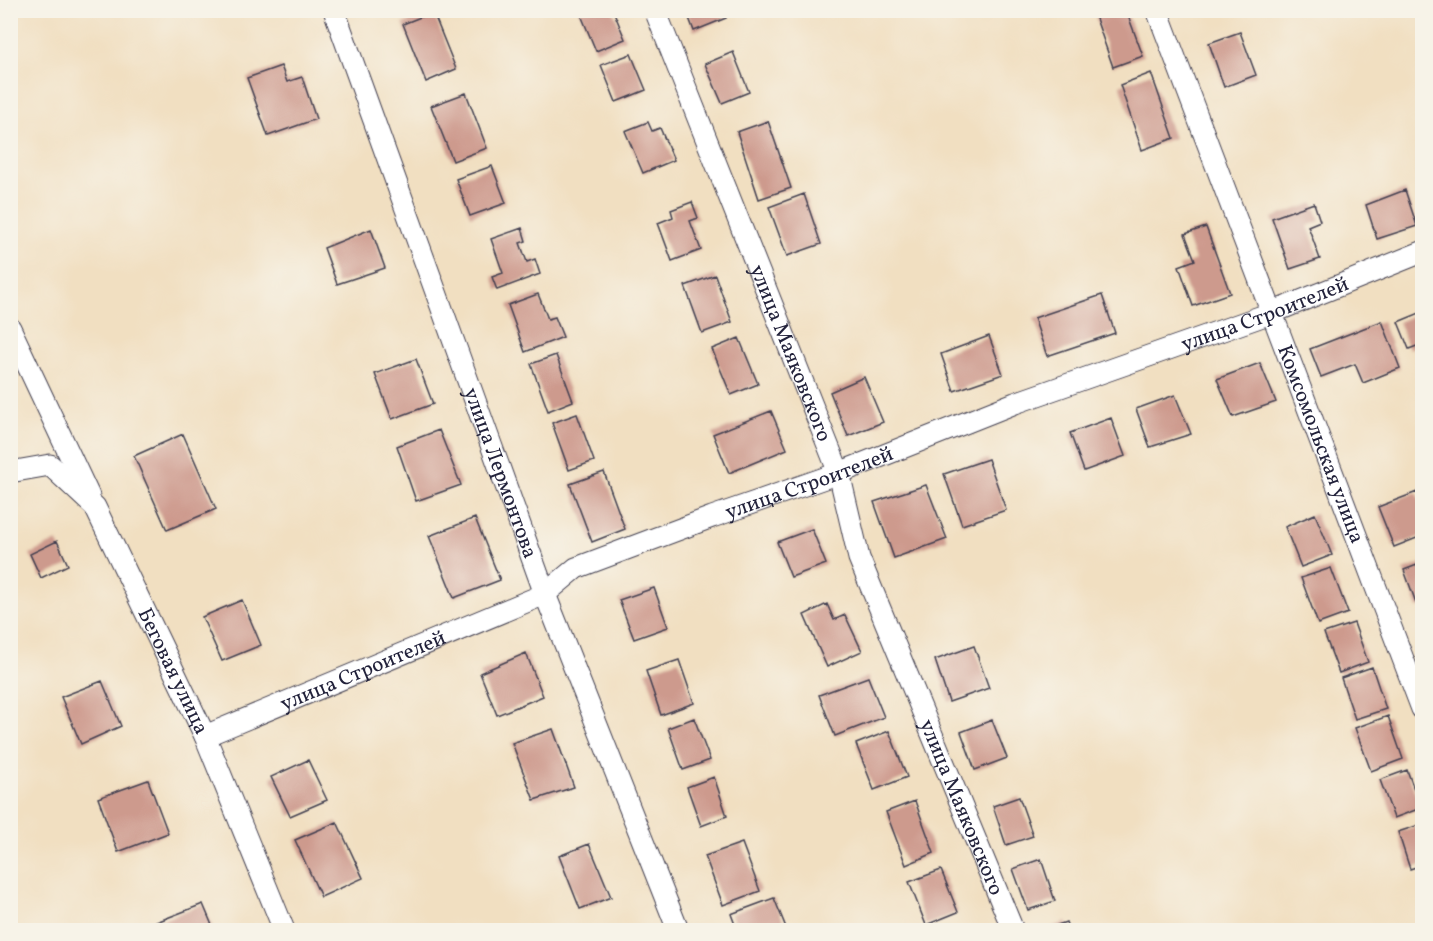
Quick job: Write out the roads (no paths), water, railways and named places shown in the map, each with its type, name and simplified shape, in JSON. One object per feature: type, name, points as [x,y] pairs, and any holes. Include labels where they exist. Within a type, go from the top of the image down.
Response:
[{"type":"street","name":"улица Лермонтова","points":[[334,10],[544,594],[678,930]]},
{"type":"street","name":"улица Маяковского","points":[[655,10],[839,473],[859,558],[1013,930]]},
{"type":"street","name":"Комсомольская улица","points":[[1157,10],[1422,709]]},
{"type":"street","name":"улица Строителей","points":[[205,736],[544,594],[576,568],[839,473],[1015,403],[1271,313],[1422,252]]},
{"type":"street","points":[[10,328],[94,507]]},
{"type":"street","name":"Беговая улица","points":[[10,472],[50,465],[94,507],[205,736],[284,930]]}]
